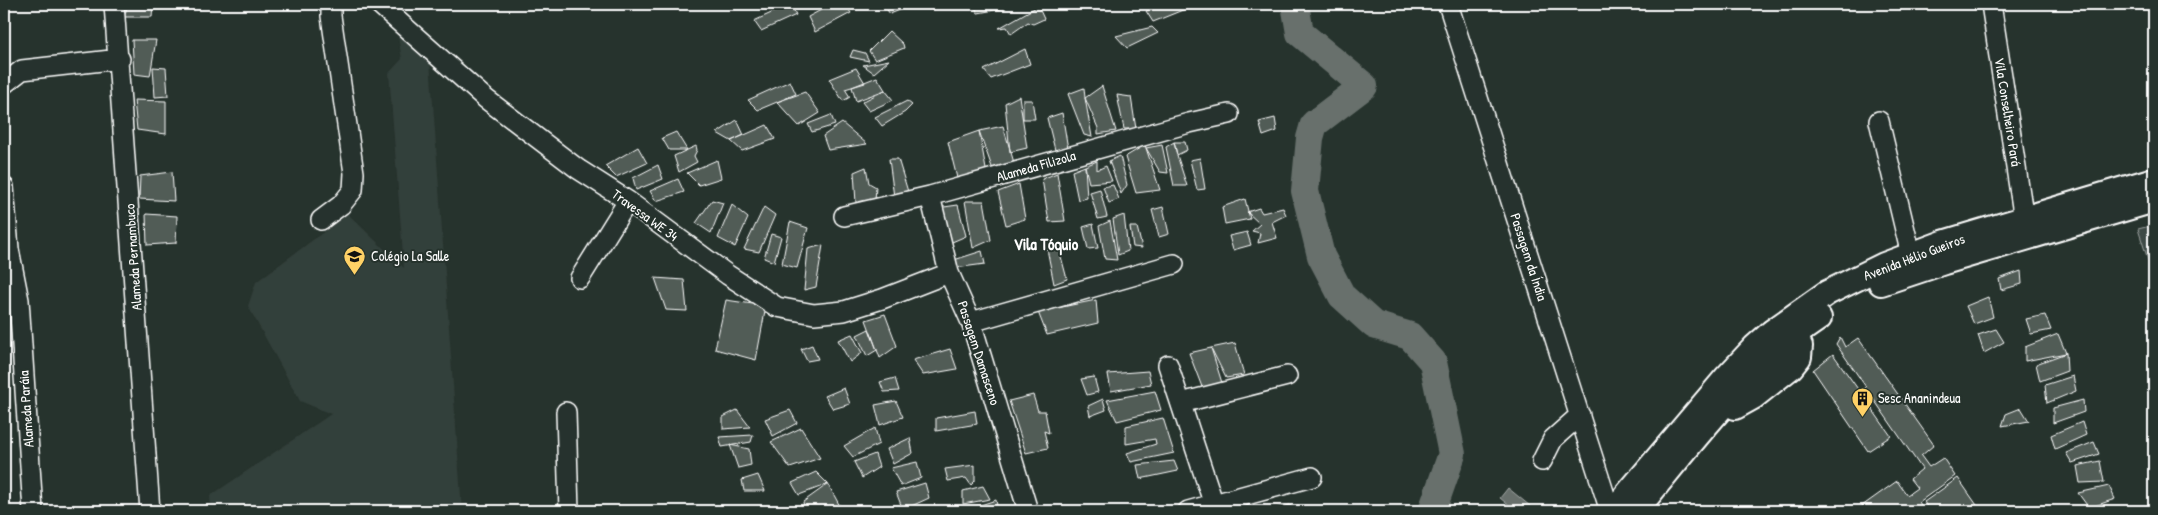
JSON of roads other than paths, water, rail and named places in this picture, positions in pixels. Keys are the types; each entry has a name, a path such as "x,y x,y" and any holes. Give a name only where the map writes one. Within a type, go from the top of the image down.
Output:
{"main road":[{"name":"Avenida Hélio Gueiros","path":"1789,330 1827,293 1884,265 2154,180"},
{"name":"Avenida Hélio Gueiros","path":"1611,511 1755,347 1871,287 1944,262 2154,200"},
{"path":"1635,511 1712,420 1753,397 1791,367 1799,357 1800,346 1789,330"}],"street":[{"name":"Alameda Pernambuco","path":"114,4 120,59 150,511"},
{"path":"321,220 341,205 353,190 354,173 330,16 332,4"},
{"name":"Travessa WE 34","path":"379,4 486,99 578,169 628,202 728,275 777,307 814,314 844,311 882,299 948,273"},
{"name":"Passagem da Índia","path":"1448,4 1611,511"},
{"name":"Vila Conselheiro Pará","path":"1991,4 2024,220"},
{"path":"4,84 22,70 120,59"},
{"name":"Alameda Filizola","path":"844,216 930,196 1189,123 1229,114"},
{"path":"1879,121 1911,255"},
{"path":"4,187 25,485 33,511"},
{"name":"Passagem Damasceno","path":"930,196 948,273 971,322 1028,511"},
{"path":"580,278 628,202"},
{"path":"971,322 1174,264"},
{"path":"1168,365 1215,508"},
{"path":"1181,404 1287,376"},
{"path":"566,412 569,511"},
{"path":"1542,461 1553,439 1580,415"},
{"path":"1188,511 1215,508 1312,477"},
{"path":"20,511 25,485"}],"waterway":[{"path":"1295,4 1300,33 1364,86 1314,124 1310,138 1305,191 1321,256 1342,296 1374,325 1410,336 1433,362 1452,454 1432,511"}],"place":[{"name":"Colégio La Salle","path":"355,275"},
{"name":"Sesc Ananindeua","path":"1862,417"}],"district":[{"name":"Vila Tóquio","path":"1046,244"}]}
